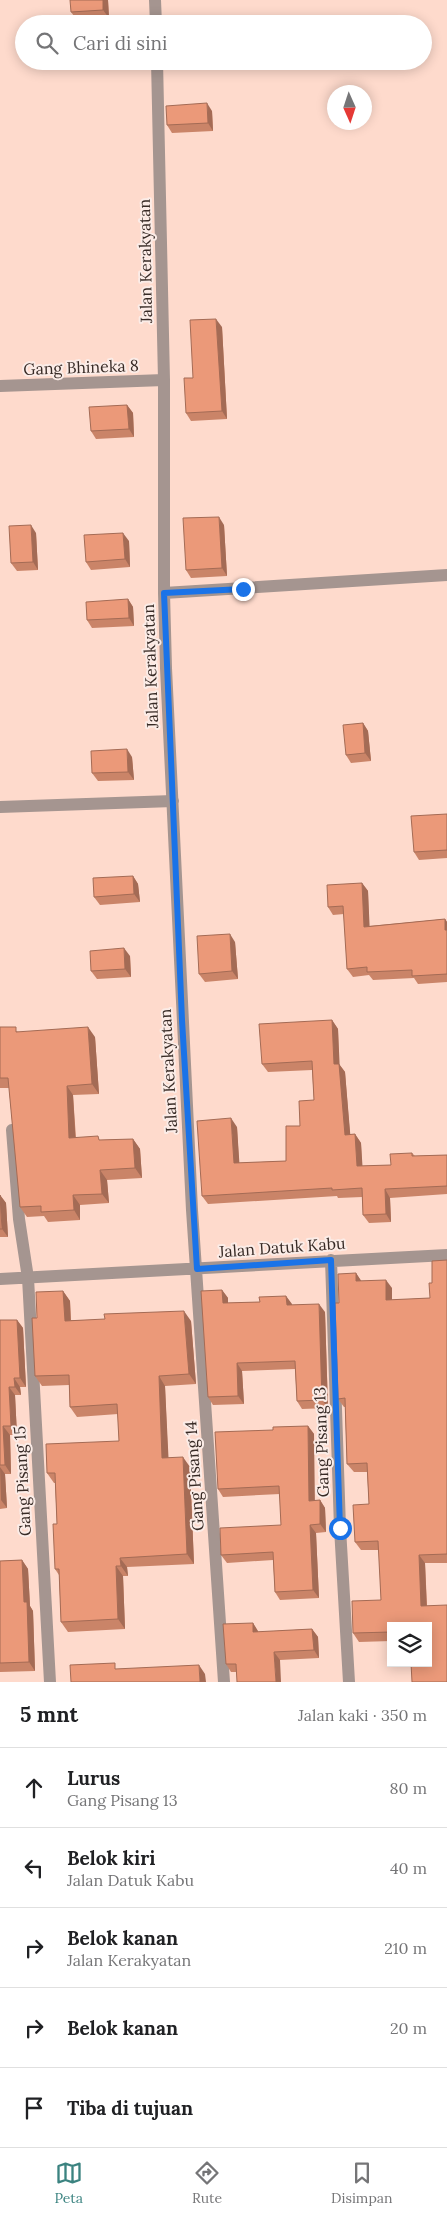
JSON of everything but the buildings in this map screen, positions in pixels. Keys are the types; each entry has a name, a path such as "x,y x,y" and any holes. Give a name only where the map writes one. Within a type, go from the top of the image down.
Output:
{"street":[{"path":"155,0 156,15"},
{"name":"Jalan Kerakyatan","path":"157,70 164,380 164,593 182,1030 197,1269"},
{"name":"Gang Bhineka 8","path":"0,386 164,380"},
{"path":"164,593 447,575"},
{"path":"0,807 172,801"},
{"name":"Gang Pisang 15","path":"12,1130 19,1219 28,1278 50,1682"},
{"name":"Jalan Datuk Kabu","path":"0,1279 447,1254"},
{"name":"Gang Pisang 13","path":"331,1260 340,1528 350,1682"},
{"name":"Gang Pisang 14","path":"197,1269 224,1682"}],"route":[{"path":"243,589 164,593 182,1020 197,1269 331,1260 340,1528"}]}
